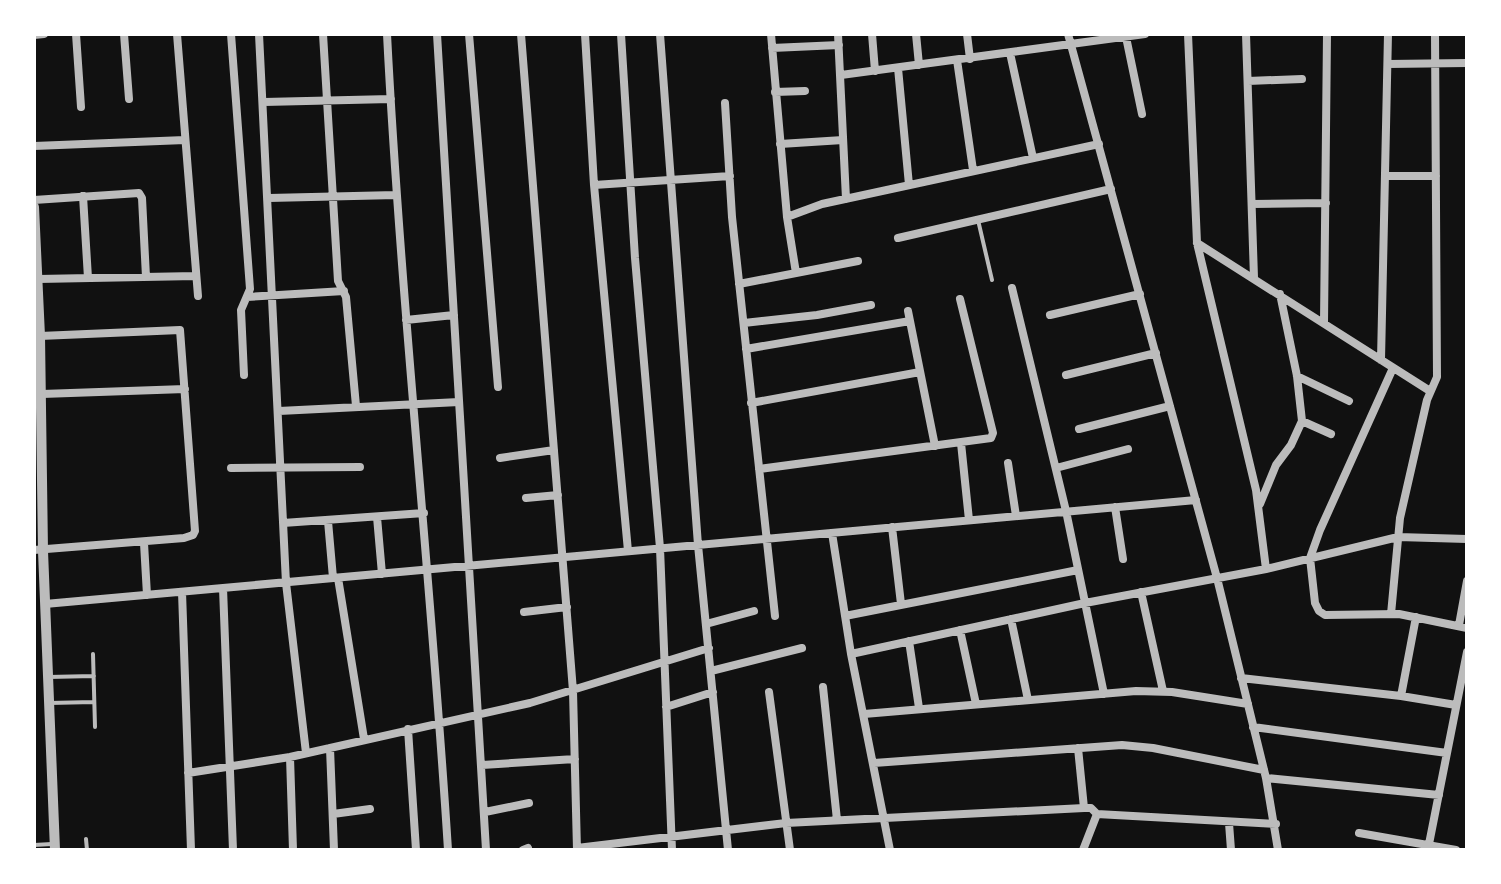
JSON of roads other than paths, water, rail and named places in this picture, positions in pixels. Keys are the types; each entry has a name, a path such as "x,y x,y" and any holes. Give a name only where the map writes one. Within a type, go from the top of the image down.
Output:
{"street":[{"path":"34,35 44,34"},
{"path":"76,34 81,107"},
{"path":"124,34 129,99"},
{"path":"177,34 198,296"},
{"path":"231,34 250,289 241,310 244,375"},
{"path":"259,34 286,583 306,753"},
{"path":"323,34 338,281 344,291 356,406"},
{"path":"387,34 396,195 424,513 448,850"},
{"path":"437,34 486,850"},
{"path":"469,34 498,387"},
{"path":"521,34 573,691 577,849 786,823 1084,808 1091,808 1097,814 1276,824"},
{"path":"585,34 594,185 628,551"},
{"path":"621,34 660,548 672,850"},
{"path":"660,34 698,545 728,850"},
{"path":"771,34 787,217 796,273"},
{"path":"838,34 846,199"},
{"path":"872,34 875,71"},
{"path":"916,34 919,65"},
{"path":"967,34 970,59"},
{"path":"1068,34 1217,578 1265,774 1276,824 1278,850"},
{"path":"841,75 1071,45 1110,36 1145,34"},
{"path":"1188,34 1197,243 1259,506 1266,569"},
{"path":"1246,34 1254,278"},
{"path":"1324,323 1327,34"},
{"path":"1381,360 1388,34"},
{"path":"1391,614 1400,518 1430,391 1437,377 1435,34"},
{"path":"1126,37 1142,114"},
{"path":"772,48 839,45"},
{"path":"1010,53 1033,158"},
{"path":"957,60 973,170"},
{"path":"1388,64 1467,63"},
{"path":"898,68 909,185"},
{"path":"1248,81 1302,79"},
{"path":"775,92 805,91"},
{"path":"264,102 391,99"},
{"path":"725,103 739,284 775,616"},
{"path":"34,146 185,140"},
{"path":"780,144 843,140"},
{"path":"787,217 846,199 1099,144"},
{"path":"594,185 730,176"},
{"path":"1385,176 1436,176"},
{"path":"898,238 1111,189"},
{"path":"34,200 136,192 141,195 146,277"},
{"path":"269,198 396,195"},
{"path":"83,196 88,278"},
{"path":"1252,204 1326,203"},
{"path":"34,207 42,394 38,551 47,634 55,847"},
{"path":"1197,243 1430,391"},
{"path":"739,284 858,261"},
{"path":"38,279 196,276"},
{"path":"1012,288 1066,511 1104,694"},
{"path":"247,297 344,291"},
{"path":"1259,506 1276,465 1291,445 1302,421 1297,376 1279,293"},
{"path":"1050,315 1140,294"},
{"path":"759,469 989,439 993,433 960,299"},
{"path":"744,323 871,305"},
{"path":"908,311 935,446"},
{"path":"406,320 454,315"},
{"path":"746,349 910,321"},
{"path":"38,551 184,538 195,531 180,330 40,336"},
{"path":"1066,375 1156,353"},
{"path":"1393,368 1310,558 1315,603 1319,611 1337,616 1391,614 1463,626 1467,581"},
{"path":"751,403 920,372"},
{"path":"1297,376 1349,401"},
{"path":"42,394 185,389"},
{"path":"279,411 459,402"},
{"path":"1079,429 1170,406"},
{"path":"1302,421 1331,434"},
{"path":"961,443 969,520"},
{"path":"1056,468 1128,449"},
{"path":"500,458 554,450"},
{"path":"1008,463 1016,516"},
{"path":"231,468 360,467"},
{"path":"526,498 558,495"},
{"path":"45,604 1196,500"},
{"path":"1115,507 1123,559"},
{"path":"283,523 424,513"},
{"path":"377,517 382,574"},
{"path":"328,521 364,739"},
{"path":"892,527 901,604"},
{"path":"832,533 851,654 890,850"},
{"path":"851,654 1085,603 1266,569 1398,537 1467,539"},
{"path":"144,543 147,595"},
{"path":"845,616 1078,570"},
{"path":"223,588 233,850"},
{"path":"182,592 191,850"},
{"path":"1141,592 1163,691"},
{"path":"524,612 567,607"},
{"path":"706,624 754,611"},
{"path":"1401,696 1416,617"},
{"path":"1011,619 1028,700"},
{"path":"960,630 976,704"},
{"path":"909,641 919,708"},
{"path":"188,773 290,757 480,715 573,691 709,648"},
{"path":"711,671 802,648"},
{"path":"1429,844 1467,652"},
{"path":"1241,678 1456,705"},
{"path":"823,687 837,820"},
{"path":"864,714 1163,691 1248,704"},
{"path":"666,707 713,692"},
{"path":"769,692 790,850"},
{"path":"1253,727 1447,753"},
{"path":"408,729 416,850"},
{"path":"874,763 1139,746 1265,774 1439,795"},
{"path":"330,748 334,850"},
{"path":"1078,748 1084,808"},
{"path":"290,757 293,850"},
{"path":"482,765 575,759"},
{"path":"485,812 529,803"},
{"path":"333,814 370,809"},
{"path":"1083,850 1097,814"},
{"path":"1229,823 1231,850"},
{"path":"1359,833 1456,850"}],"lane":[{"path":"978,220 992,280"},
{"path":"34,634 47,634"},
{"path":"93,654 95,727"},
{"path":"48,677 94,676"},
{"path":"49,703 94,702"},
{"path":"86,839 87,850"},
{"path":"34,845 55,847"}]}
